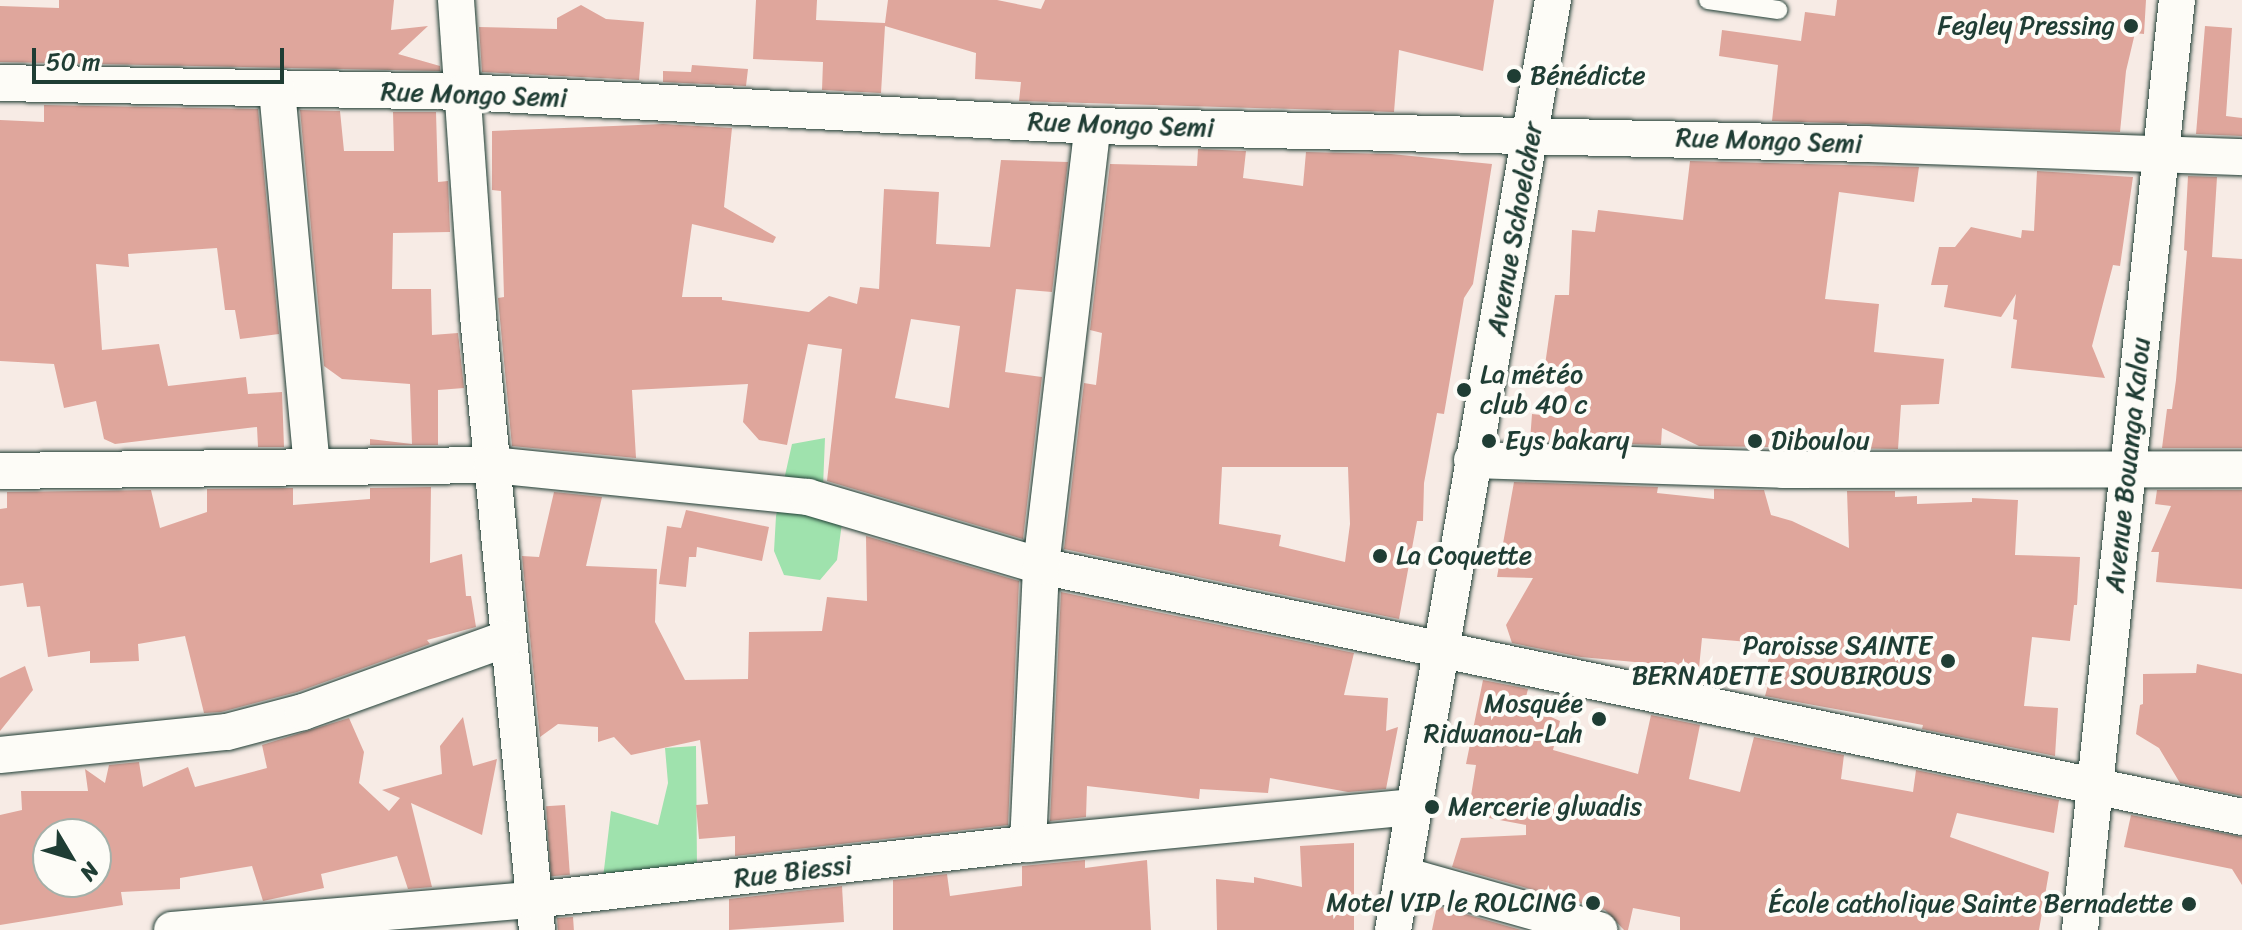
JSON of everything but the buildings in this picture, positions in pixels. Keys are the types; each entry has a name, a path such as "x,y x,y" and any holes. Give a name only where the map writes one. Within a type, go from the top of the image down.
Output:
{"street":[{"path":"456,0 478,316 506,639 535,915"},
{"name":"Avenue Schoelcher","path":"1393,930 1553,0"},
{"name":"Avenue Bouanga Kalou","path":"2080,930 2177,0"},
{"name":"Rue Mongo Semi","path":"0,83 464,92 1093,126 1532,135 2242,157"},
{"path":"277,90 312,466"},
{"path":"1028,844 1041,566 1093,126"},
{"path":"1472,460 1783,470 2242,469"},
{"path":"0,471 492,465 808,497 1041,566 1440,652 2242,817"},
{"path":"0,755 227,732 303,712 506,639"},
{"name":"Rue Biessi","path":"172,930 535,915 1028,844 1414,807"},
{"path":"1403,875 1599,930"}],"lane":[{"path":"1708,0 1778,10"}],"green space":[{"path":"825,438 823,487 842,523 837,560 820,580 784,575 774,551 776,516 792,444"},
{"path":"696,746 697,871 603,878 611,811 658,825 668,783 665,748"}],"place":[{"name":"Fegley Pressing","path":"2131,26"},
{"name":"Bénédicte","path":"1514,76"},
{"name":"La météo club 40 c","path":"1464,390"},
{"name":"Eys bakary","path":"1489,441"},
{"name":"Diboulou","path":"1755,441"},
{"name":"La Coquette","path":"1380,556"},
{"name":"Paroisse SAINTE BERNADETTE SOUBIROUS","path":"1948,661"},
{"name":"Mosquée Ridwanou-Lah","path":"1599,719"},
{"name":"Mercerie glwadis","path":"1432,807"},
{"name":"Motel VIP le ROLCING","path":"1593,903"},
{"name":"École catholique Sainte Bernadette","path":"2189,904"}]}
